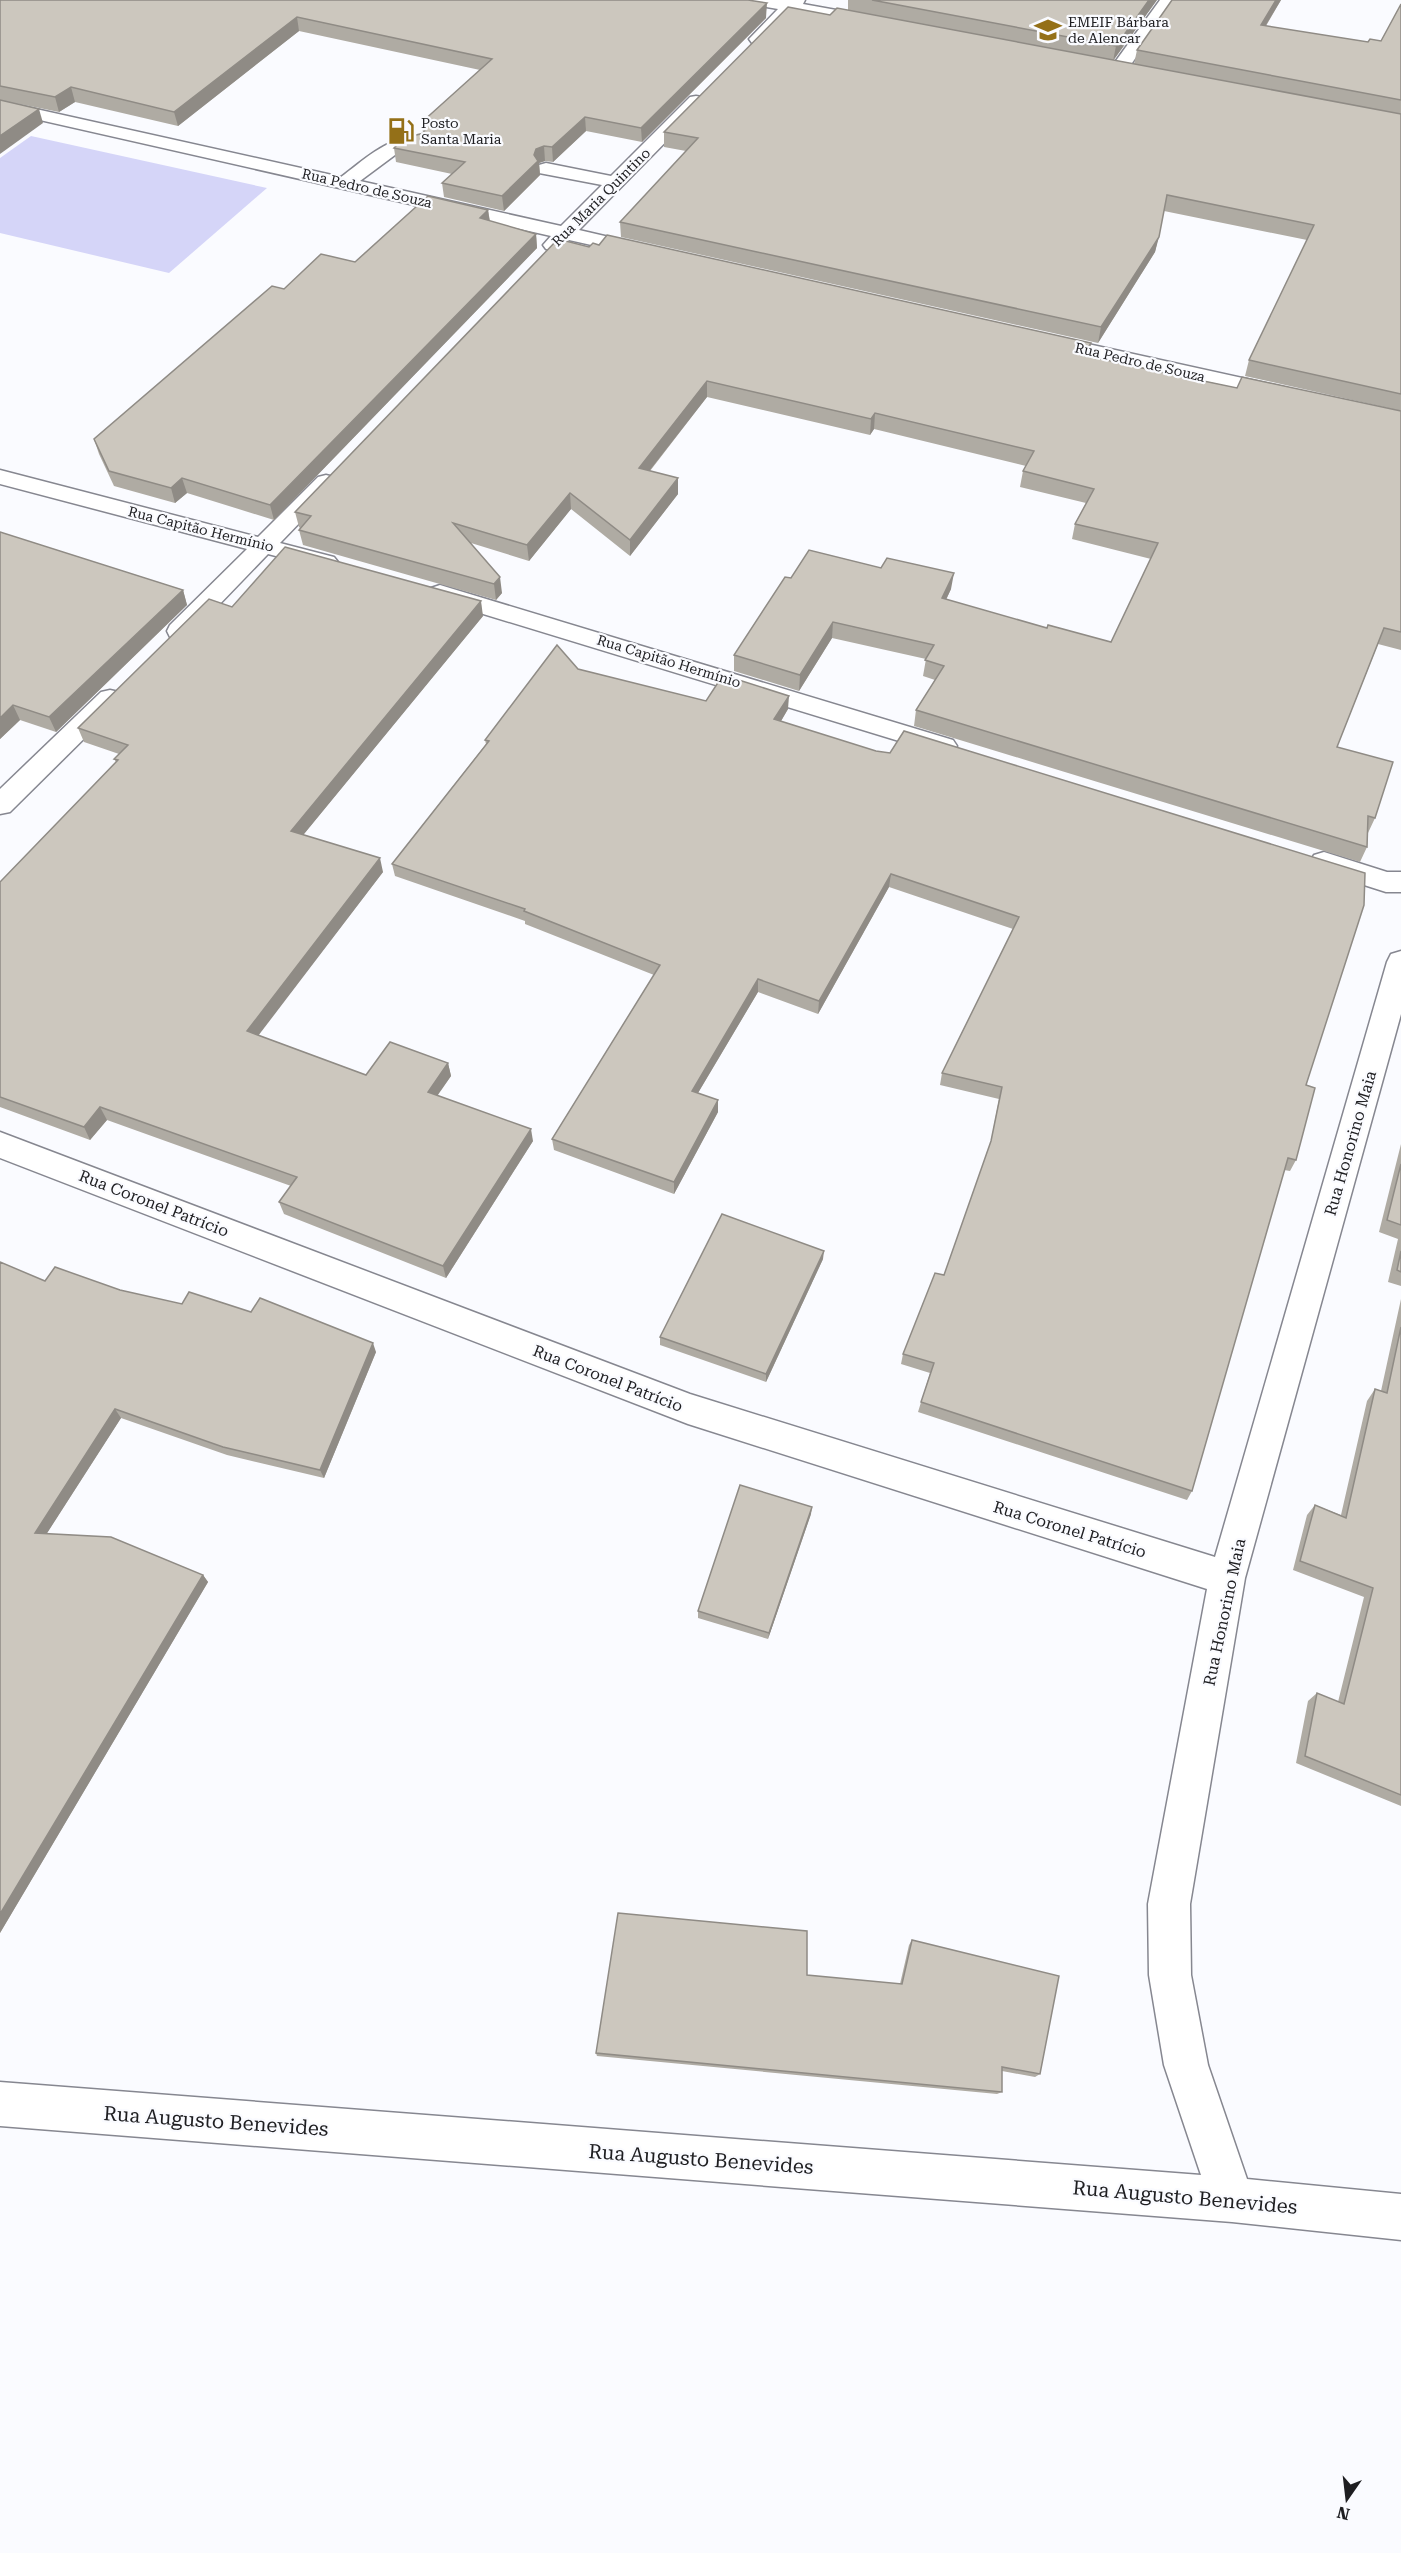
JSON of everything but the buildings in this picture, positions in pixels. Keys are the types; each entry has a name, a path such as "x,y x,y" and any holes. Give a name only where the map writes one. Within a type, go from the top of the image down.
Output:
{"street":[{"path":"756,0 794,3 892,26"},
{"path":"1119,69 1168,0"},
{"path":"741,57 794,3"},
{"path":"1097,65 1143,74"},
{"name":"Rua Maria Quintino","path":"541,258 707,90"},
{"name":"Rua Pedro de Souza","path":"0,106 669,256"},
{"path":"345,183 393,147 417,143"},
{"path":"546,169 615,183"},
{"name":"Rua Pedro de Souza","path":"1029,337 1296,397"},
{"path":"166,643 266,545 339,469"},
{"name":"Rua Capitão Hermínio","path":"0,477 353,569"},
{"name":"Rua Capitão Hermínio","path":"420,588 530,619 964,752"},
{"path":"0,805 125,684"},
{"path":"1306,857 1386,882 1401,882"},
{"name":"Rua Honorino Maia","path":"1232,2200 1186,2065 1170,1975 1169,1904 1227,1578 1401,962"},
{"name":"Rua Coronel Patrício","path":"0,1145 688,1409 1227,1578"},
{"name":"Rua Augusto Benevides","path":"0,2104 1232,2200 1401,2217"}],"shaded area":[{"path":"31,136 267,188 169,273 0,233 0,158"}],"place":[{"name":"EMEIF Bárbara de Alencar","path":"1048,30"},
{"name":"Posto Santa Maria","path":"401,131"}]}
